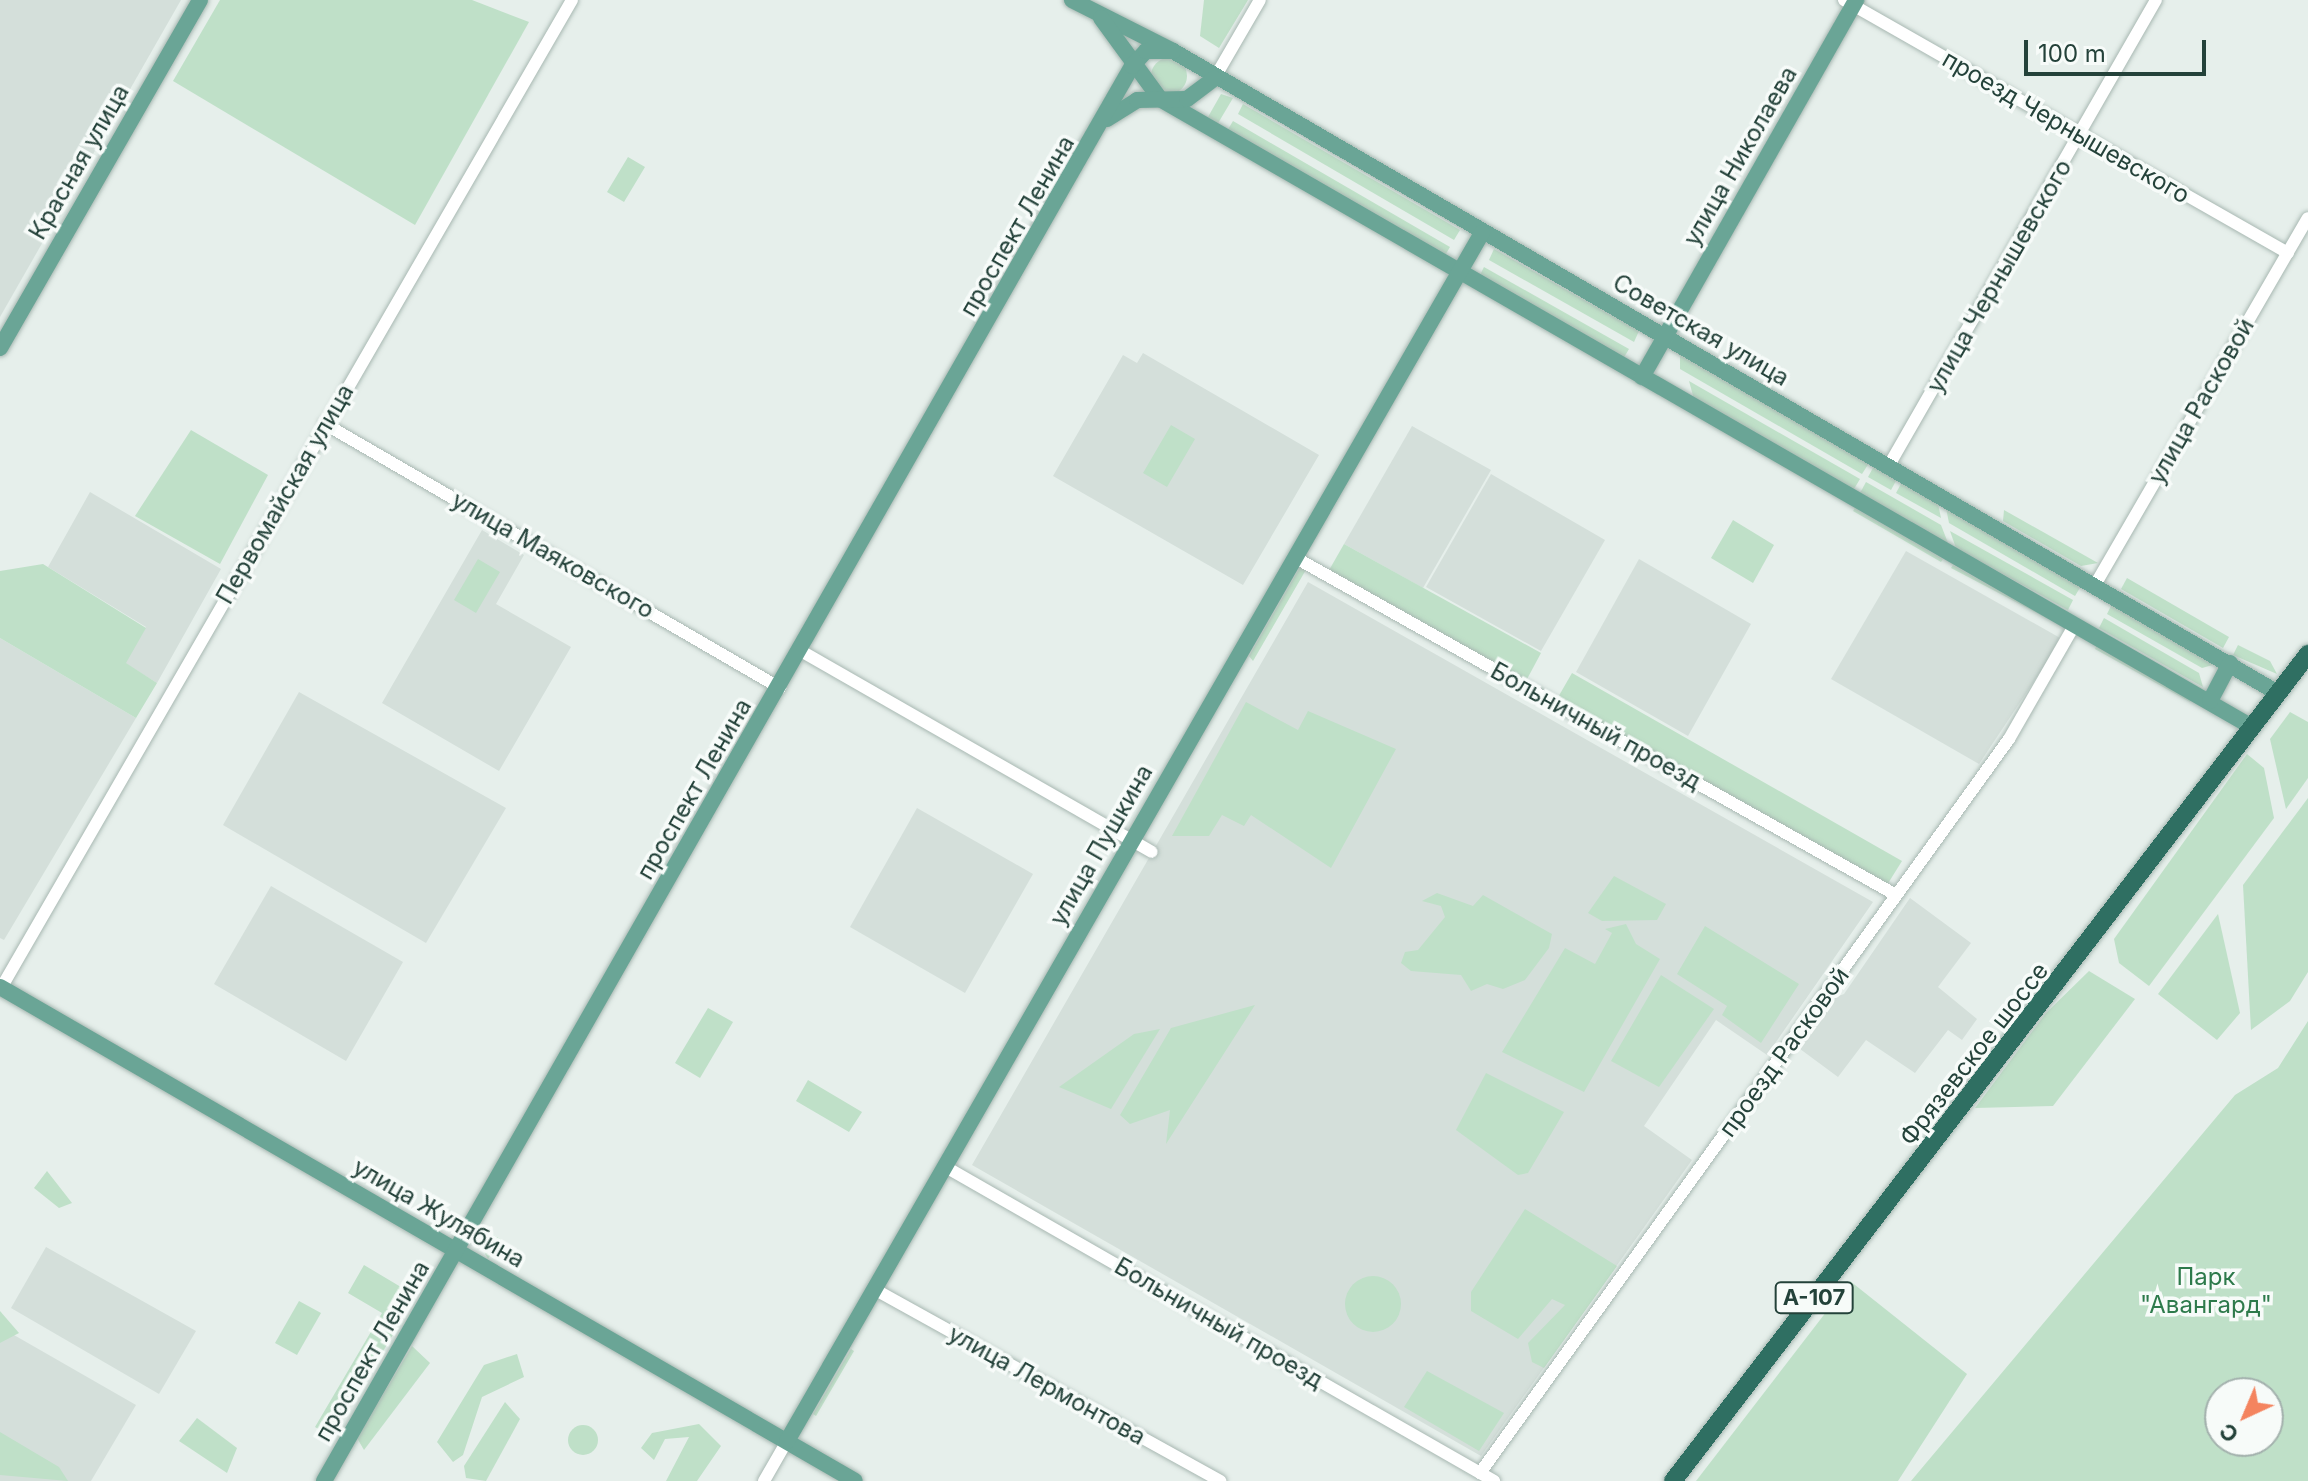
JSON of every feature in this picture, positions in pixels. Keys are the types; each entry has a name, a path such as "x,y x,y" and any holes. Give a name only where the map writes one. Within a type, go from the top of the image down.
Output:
{"highway":[{"name":"Фрязевское шоссе","path":"1673,1481 2308,654"}],"main road":[{"name":"Красная улица","path":"0,348 200,0"},
{"name":"улица Николаева","path":"1642,377 1852,2"},
{"name":"Советская улица","path":"1086,5 1173,51 1214,79 1665,336 2278,693"},
{"name":"Советская улица","path":"1086,5 1160,99"},
{"path":"1132,66 1146,51 1173,51"},
{"name":"проспект Ленина","path":"324,1481 1105,120 1132,66"},
{"path":"1187,99 1195,67"},
{"path":"1187,99 1214,79"},
{"path":"1160,99 2252,727"},
{"name":"проспект Ленина","path":"1105,120 1137,100 1187,99"},
{"name":"улица Пушкина","path":"787,1441 1482,233"},
{"path":"2210,701 2230,663"},
{"name":"улица Жулябина","path":"0,988 855,1481"}],"street":[{"name":"Первомайская улица","path":"0,988 572,0"},
{"path":"1214,79 1260,0"},
{"name":"улица Чернышевского","path":"1888,467 2156,0"},
{"name":"проезд Чернышевского","path":"1852,2 2288,253"},
{"name":"улица Расковой","path":"2095,585 2308,218"},
{"name":"улица Маяковского","path":"325,424 780,688"},
{"name":"Больничный проезд","path":"1296,558 1896,895"},
{"name":"проезд Расковой","path":"1480,1473 2032,706 2075,624"},
{"path":"801,651 1152,852"},
{"name":"Больничный проезд","path":"944,1166 1494,1481"},
{"name":"улица Лермонтова","path":"874,1289 1220,1481"},
{"name":"улица Пушкина","path":"764,1481 787,1441"}],"shaded area":[{"path":"0,0 181,0 0,317"},
{"path":"1143,353 1319,455 1243,585 1053,476 1123,355 1137,363"},
{"path":"1412,426 1491,470 1423,588 1344,544"},
{"path":"1491,474 1605,540 1541,651 1426,587"},
{"path":"90,492 221,569 157,683 125,663 146,627 48,567"},
{"path":"482,530 524,555 496,604 571,647 499,771 382,703"},
{"path":"1906,551 2062,639 1979,764 1831,679"},
{"path":"1639,559 1751,624 1688,736 1576,672"},
{"path":"1308,582 1873,902 1767,1055 1716,1020 1644,1126 1692,1160 1481,1456 972,1165"},
{"path":"0,638 136,718 4,940 0,938"},
{"path":"299,692 506,808 426,943 223,825"},
{"path":"917,808 1033,874 965,993 850,927"},
{"path":"271,886 403,962 346,1061 214,984"},
{"path":"1910,898 1971,943 1938,987 1977,1019 1962,1040 1948,1030 1915,1073 1866,1040 1838,1077 1796,1046 1828,1000 1844,994"},
{"path":"46,1247 196,1331 159,1394 11,1308"},
{"path":"0,1327 136,1405 91,1481 0,1481"}],"green space":[{"path":"220,0 472,0 529,22 415,225 173,81"},
{"path":"1204,0 1248,0 1219,48 1200,36"},
{"path":"1169,58 1181,64 1187,76 1181,88 1169,94 1157,88 1151,76 1157,64"},
{"path":"1221,94 1233,98 1217,125 1208,117"},
{"path":"1243,104 1460,230 1454,240 1238,114"},
{"path":"1233,121 1450,247 1444,257 1227,131"},
{"path":"628,157 645,167 624,202 607,192"},
{"path":"1494,249 1639,331 1634,342 1489,260"},
{"path":"1484,267 1629,349 1623,359 1479,277"},
{"path":"1680,355 1869,463 1862,474 1680,369"},
{"path":"1689,381 1860,479 1854,489 1694,399"},
{"path":"1171,425 1195,439 1167,487 1143,473"},
{"path":"191,430 268,475 220,564 135,516"},
{"path":"1874,466 1897,479 1891,490 1868,477"},
{"path":"1866,482 1941,525 1948,543 1860,493"},
{"path":"1902,482 1938,504 1941,518 1896,493"},
{"path":"1855,508 1943,559 1941,562 1853,511"},
{"path":"1946,508 2081,586 2075,596 1949,523"},
{"path":"2004,510 2098,563 2081,566 2003,521"},
{"path":"1733,520 1774,545 1753,583 1711,558"},
{"path":"1950,531 2073,600 2068,610 1956,548"},
{"path":"1344,544 1541,653 1526,681 1328,572"},
{"path":"478,559 500,572 476,613 454,600"},
{"path":"43,564 146,628 126,663 157,683 136,718 0,638 0,571"},
{"path":"1953,565 2056,623 1951,568"},
{"path":"1300,567 1307,568 1253,661 1249,656"},
{"path":"2127,578 2229,637 2223,648 2121,589"},
{"path":"2112,604 2216,664 2202,668 2107,614"},
{"path":"2104,618 2199,673 2203,687 2099,628"},
{"path":"2097,645 2192,698 2190,702 2095,649"},
{"path":"2238,645 2270,661 2277,674 2233,655"},
{"path":"1572,673 1902,861 1887,885 1557,699"},
{"path":"1246,702 1298,730 1308,711 1396,749 1331,868 1251,815 1244,826 1222,815 1209,836 1172,836"},
{"path":"2290,712 2308,722 2308,778 2286,809 2270,739"},
{"path":"2247,754 2264,768 2274,818 2149,986 2119,963 2114,939"},
{"path":"2308,798 2308,972 2290,1001 2251,1030 2243,885"},
{"path":"1614,876 1666,904 1657,920 1602,921 1588,913"},
{"path":"1437,893 1473,906 1483,895 1552,934 1549,948 1525,980 1503,989 1487,984 1471,991 1461,975 1411,971 1401,963 1405,952 1418,950 1445,917 1441,906 1422,901"},
{"path":"2218,914 2240,1013 2217,1040 2158,994"},
{"path":"1626,924 1636,944 1660,959 1584,1092 1502,1052 1565,948 1595,964 1612,933 1605,929"},
{"path":"1705,926 1799,984 1761,1043 1722,1015 1727,1006 1677,974"},
{"path":"2089,971 2135,999 2053,1106 1975,1108 2046,1013"},
{"path":"1661,975 1714,1009 1659,1087 1611,1061"},
{"path":"1255,1005 1166,1144 1170,1110 1130,1124 1120,1115 1171,1028"},
{"path":"708,1008 733,1022 700,1078 675,1063"},
{"name":"Парк \"Авангард\"","path":"2308,1021 2308,1481 1911,1481 2235,1095 2278,1068"},
{"path":"1160,1029 1111,1109 1059,1087 1134,1034"},
{"path":"1486,1073 1564,1112 1528,1173 1518,1175 1456,1130"},
{"path":"808,1080 862,1112 849,1132 796,1101"},
{"path":"47,1171 72,1203 59,1208 34,1188"},
{"path":"1525,1209 1617,1266 1544,1368 1532,1362 1528,1343 1565,1305 1552,1299 1518,1339 1471,1311 1471,1292"},
{"path":"483,1229 501,1239 488,1259 482,1248"},
{"path":"364,1265 416,1296 332,1437 315,1427 382,1313 348,1293"},
{"path":"1373,1276 1393,1284 1401,1304 1393,1324 1373,1332 1353,1324 1345,1304 1353,1284"},
{"path":"1850,1281 1967,1374 1898,1481 1696,1481"},
{"path":"299,1301 321,1313 297,1355 275,1343"},
{"path":"0,1311 19,1333 0,1343"},
{"path":"412,1346 430,1363 364,1450 357,1438"},
{"path":"851,1349 854,1351 816,1416 813,1414"},
{"path":"517,1354 524,1377 482,1397 463,1455 453,1462 437,1442 484,1365"},
{"path":"1427,1371 1504,1413 1479,1451 1404,1407"},
{"path":"505,1402 520,1419 486,1481 466,1478 464,1466"},
{"path":"197,1418 237,1448 227,1473 179,1441"},
{"path":"699,1424 721,1446 697,1481 666,1481 689,1437 665,1439 654,1460 641,1448 652,1433"},
{"path":"583,1425 594,1429 598,1440 594,1451 583,1455 572,1451 568,1440 572,1429"},
{"path":"0,1432 59,1467 68,1481 0,1475"}]}
